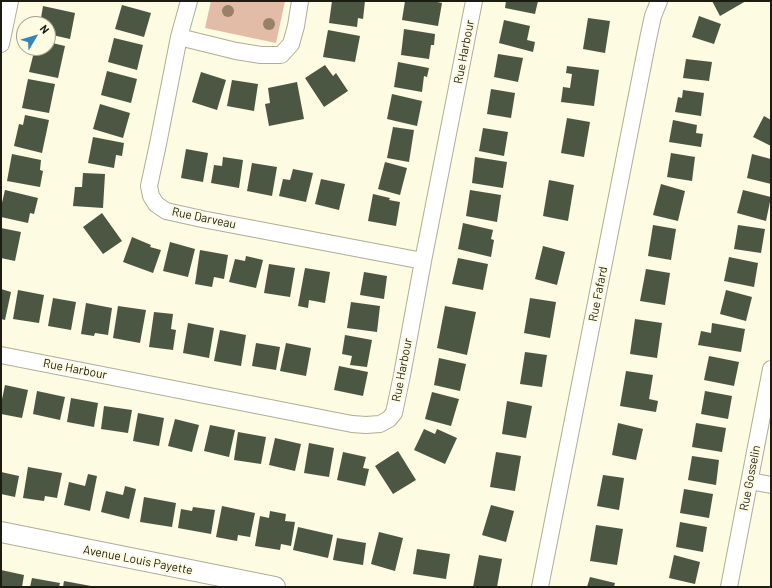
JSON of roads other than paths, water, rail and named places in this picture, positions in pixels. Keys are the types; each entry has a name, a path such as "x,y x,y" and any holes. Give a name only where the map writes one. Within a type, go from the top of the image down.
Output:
{"street":[{"path":"1,44 10,1"},
{"name":"Rue Darveau","path":"189,1 179,37 149,186 151,196 156,204 166,211 202,219 423,261"},
{"path":"179,37 236,51 261,55 281,55 290,44 296,26 300,1"},
{"name":"Rue Harbour","path":"1,355 338,421 366,425 380,424 389,419 394,413 474,1"},
{"name":"Rue Fafard","path":"540,587 648,39 653,16 659,1"},
{"name":"Rue Gosselin","path":"729,587 771,369"},
{"path":"750,481 771,485"},
{"name":"Avenue Louis Payette","path":"1,532 275,587"}]}
